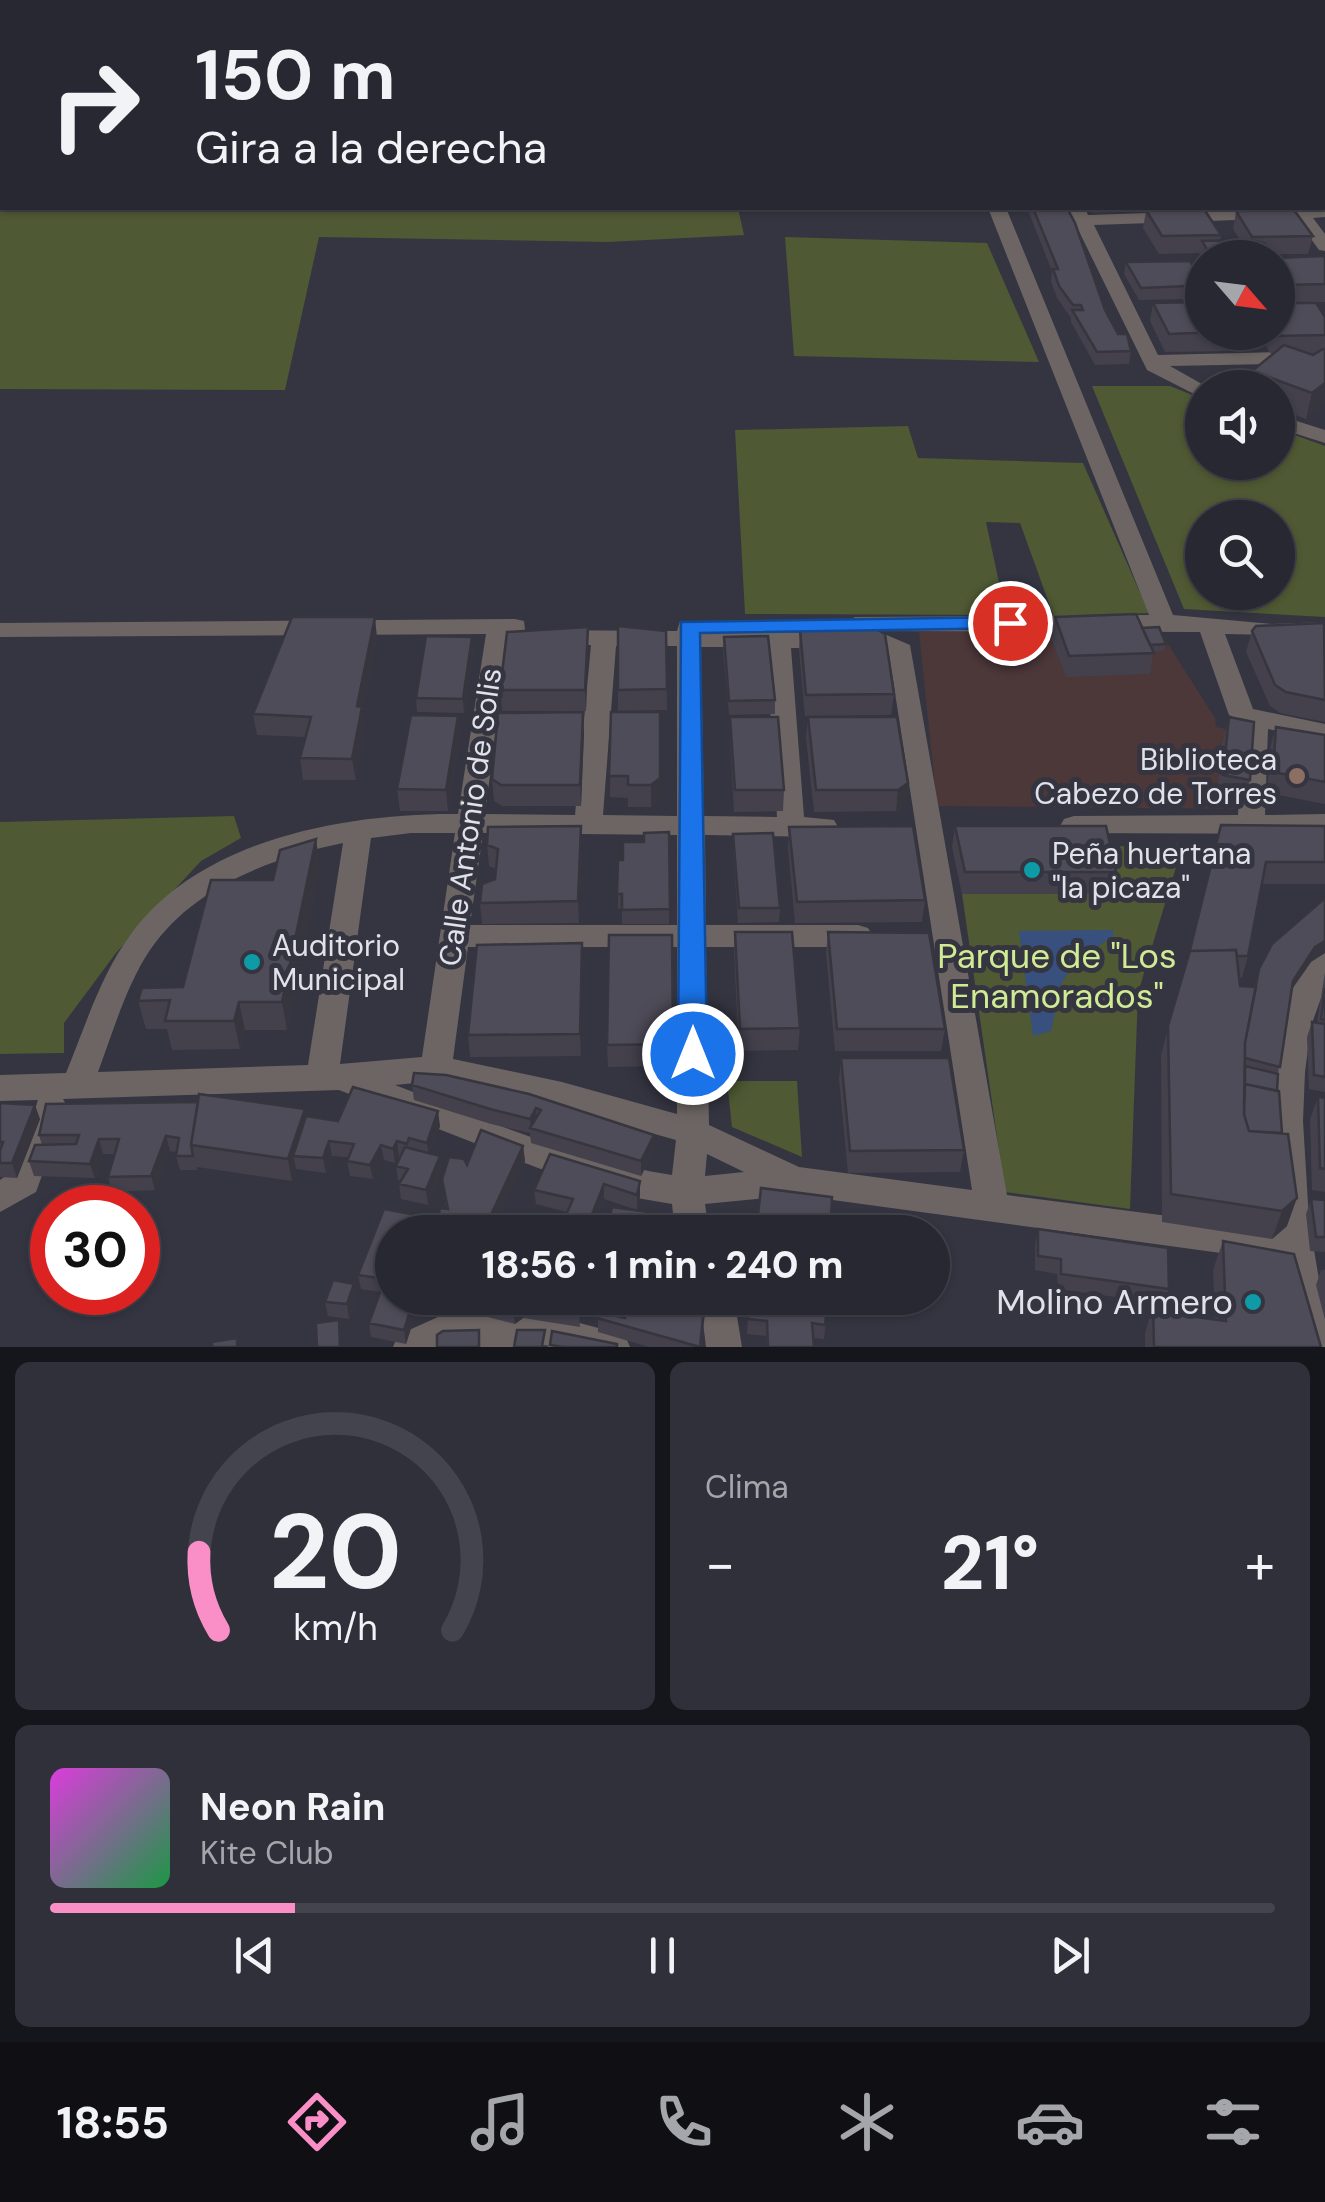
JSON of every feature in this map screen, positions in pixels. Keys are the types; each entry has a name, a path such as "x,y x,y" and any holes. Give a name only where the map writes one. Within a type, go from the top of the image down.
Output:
{"street":[{"path":"998,210 1164,622"},
{"path":"1012,210 1074,360"},
{"path":"1299,210 1325,246"},
{"path":"1185,381 1151,360 1079,214 1325,212"},
{"path":"1151,360 1325,358"},
{"path":"1295,426 1325,437"},
{"path":"0,630 689,632 1164,622 1272,631 1325,629"},
{"path":"1210,626 1242,715 1325,732"},
{"path":"689,632 778,640 882,640 901,650 917,828 945,937 992,1208"},
{"path":"689,632 694,1132 687,1192 690,1215"},
{"name":"Calle Antonio de Solis","path":"436,1068 496,637 689,632"},
{"path":"588,826 604,637"},
{"path":"778,640 790,827"},
{"path":"1251,825 1256,718"},
{"path":"0,1198 24,1182 140,941 195,887 285,845 360,828 468,824 849,827"},
{"path":"1046,826 1325,824"},
{"path":"332,1077 360,828"},
{"path":"917,828 966,828"},
{"path":"453,936 945,937"},
{"path":"1320,1347 1302,1300 1288,1155 1292,1025 1313,974 1325,963"},
{"path":"0,1088 332,1077 436,1068 562,1095 694,1132 796,1181"},
{"path":"332,1077 538,1154 631,1184 687,1192 796,1181 1297,1248"},
{"path":"719,1315 724,1347"},
{"path":"411,1347 449,1328 553,1332 612,1347"}],"shaded area":[{"path":"1158,628 1215,718 1216,727 1250,734 1239,809 937,806 919,632"}],"green space":[{"path":"0,210 738,210 744,235 607,242 319,237 285,390 0,389"},
{"path":"785,237 987,243 1039,362 794,356"},
{"path":"1092,386 1170,386 1185,392 1185,480 1295,480 1295,435 1325,446 1325,617 1202,610 1295,610 1295,500 1185,500 1185,609"},
{"path":"908,426 918,458 1083,463 1149,613 1054,617 1020,523 986,522 1006,615 745,614 735,430"},
{"path":"234,816 241,838 201,861 116,953 64,1023 64,1053 0,1054 0,822"},
{"name":"Parque de \"Los Enamorados\"","path":"1183,844 1138,993 1130,1209 1005,1192 962,894 1111,893 1101,847"},
{"path":"727,1081 797,1081 802,1157 732,1127"}],"water":[{"path":"1113,930 1113,936 1076,961 1061,984 1051,1031 1033,1036 1019,931"}],"building":[{"path":"1034,210 1068,210 1105,310 1118,334 1127,334 1131,351 1097,352 1072,310 1083,310 1081,305 1073,305 1059,286 1053,269 1058,269"},
{"path":"1146,210 1205,210 1221,235 1162,236"},
{"path":"1294,210 1313,236 1252,237 1236,211"},
{"path":"1325,256 1325,284 1295,285 1295,257"},
{"path":"1185,261 1185,286 1141,288 1126,262"},
{"path":"1185,302 1185,333 1169,334 1153,303"},
{"path":"1295,303 1316,303 1325,317 1325,335 1295,336"},
{"path":"1295,349 1313,355 1325,350 1325,383 1312,393 1295,387 1295,370 1253,370 1278,350"},
{"path":"1136,614 1154,653 1069,656 1055,617"},
{"path":"292,617 375,617 357,706 362,707 352,759 300,758 311,717 253,714"},
{"path":"1324,623 1325,700 1286,692 1275,685 1252,631 1256,626"},
{"path":"618,626 666,631 667,689 618,690"},
{"path":"588,627 585,690 500,690 507,632"},
{"path":"1159,627 1166,644 1150,645 1142,628"},
{"path":"876,629 885,634 894,694 806,695 800,630"},
{"path":"426,636 472,637 463,699 416,698"},
{"path":"768,636 775,700 729,701 724,637"},
{"path":"583,712 580,785 501,785 492,779 498,713"},
{"path":"611,712 660,712 660,778 651,785 628,785 628,776 609,776"},
{"path":"411,715 458,716 446,790 397,789"},
{"path":"730,717 778,717 784,790 735,790"},
{"path":"808,717 897,717 908,783 898,790 816,790"},
{"path":"1229,717 1254,722 1250,780 1223,775"},
{"path":"1276,727 1325,735 1325,782 1273,772"},
{"path":"1221,825 1325,826 1325,862 1266,862 1248,956 1237,956 1236,950 1189,954"},
{"path":"581,826 578,901 480,903 482,884 495,879 498,849 487,845 488,827"},
{"path":"913,826 925,900 797,902 789,827"},
{"path":"955,826 1106,826 1116,872 965,872"},
{"path":"669,832 670,909 622,910 622,894 617,894 623,842 644,842 644,833"},
{"path":"773,833 780,908 739,908 733,834"},
{"name":"Auditorio Municipal","path":"316,839 282,1002 239,1002 234,1021 165,1021 170,1000 138,1001 142,988 183,987 211,880 273,880 280,850"},
{"path":"1325,898 1325,941 1315,947 1293,981 1280,1067 1245,1058 1259,969 1272,944"},
{"path":"735,932 792,932 800,1028 740,1029"},
{"path":"828,932 929,933 945,1029 837,1029"},
{"path":"609,935 672,935 673,1044 607,1045"},
{"path":"582,943 580,1034 468,1035 477,945"},
{"path":"1236,950 1240,986 1256,987 1245,1043 1244,1114 1249,1131 1288,1134 1297,1198 1282,1211 1171,1194 1168,1026 1190,951"},
{"path":"1325,988 1325,1020 1321,1019"},
{"path":"1312,1022 1325,1024 1325,1077 1314,1075"},
{"path":"841,1058 949,1058 964,1150 850,1151"},
{"path":"1245,1066 1278,1074 1277,1091 1245,1084"},
{"path":"414,1073 446,1075 529,1094 654,1135 641,1161 530,1128 541,1110 536,1108 530,1119 412,1085"},
{"path":"1245,1084 1279,1091 1282,1133 1249,1131 1244,1114"},
{"path":"353,1087 438,1111 427,1143 409,1138 407,1144 397,1141 393,1149 381,1145 370,1165 347,1161 354,1144 329,1141 323,1158 293,1156 306,1116 338,1121"},
{"path":"199,1094 305,1109 288,1159 191,1145"},
{"path":"1318,1097 1325,1098 1325,1169 1320,1168"},
{"path":"198,1102 191,1145 193,1156 176,1156 179,1138 166,1136 151,1176 108,1177 119,1139 99,1139 90,1164 29,1161 35,1145 76,1144 79,1135 39,1135 46,1104"},
{"path":"0,1103 35,1105 12,1163 0,1163"},
{"path":"481,1130 523,1146 491,1215 439,1215 440,1208 448,1209 442,1179 449,1157 464,1159 467,1165"},
{"path":"405,1147 440,1156 426,1190 399,1184 408,1169 396,1166"},
{"path":"550,1154 640,1181 637,1195 604,1184 592,1215 566,1215 573,1199 534,1190"},
{"path":"761,1188 832,1197 831,1215 758,1215"},
{"path":"1311,1199 1325,1200 1325,1237 1316,1237"},
{"path":"612,1207 671,1215 610,1215"},
{"path":"384,1209 416,1215 382,1215"},
{"path":"1038,1229 1168,1248 1169,1289 1061,1274 1061,1259 1038,1256"},
{"path":"375,1232 375,1278 358,1275"},
{"path":"1223,1241 1294,1254 1321,1347 1154,1347 1153,1305 1180,1309 1180,1315 1226,1321"},
{"path":"333,1280 354,1284 347,1304 325,1302"},
{"path":"375,1306 375,1315 409,1315 404,1330 369,1323"},
{"path":"703,1315 700,1347 597,1318"},
{"path":"748,1315 826,1315 825,1325 812,1323 814,1347 768,1347 767,1321 748,1319"},
{"path":"339,1320 340,1347 317,1347 316,1323"},
{"path":"479,1330 479,1347 437,1347 437,1335 443,1331"},
{"path":"517,1330 545,1330 542,1346 548,1347 514,1347"},
{"path":"552,1331 617,1344 617,1347 550,1345"},
{"path":"237,1338 237,1347 212,1347 212,1342"}],"place":[{"name":"Biblioteca Cabezo de Torres","path":"1297,776"},
{"name":"Peña huertana \"la picaza\"","path":"1032,870"},
{"name":"Auditorio Municipal","path":"252,962"},
{"name":"Molino Armero","path":"1253,1302"}],"route":[{"path":"693,1054 689,626 1010,623"}]}
